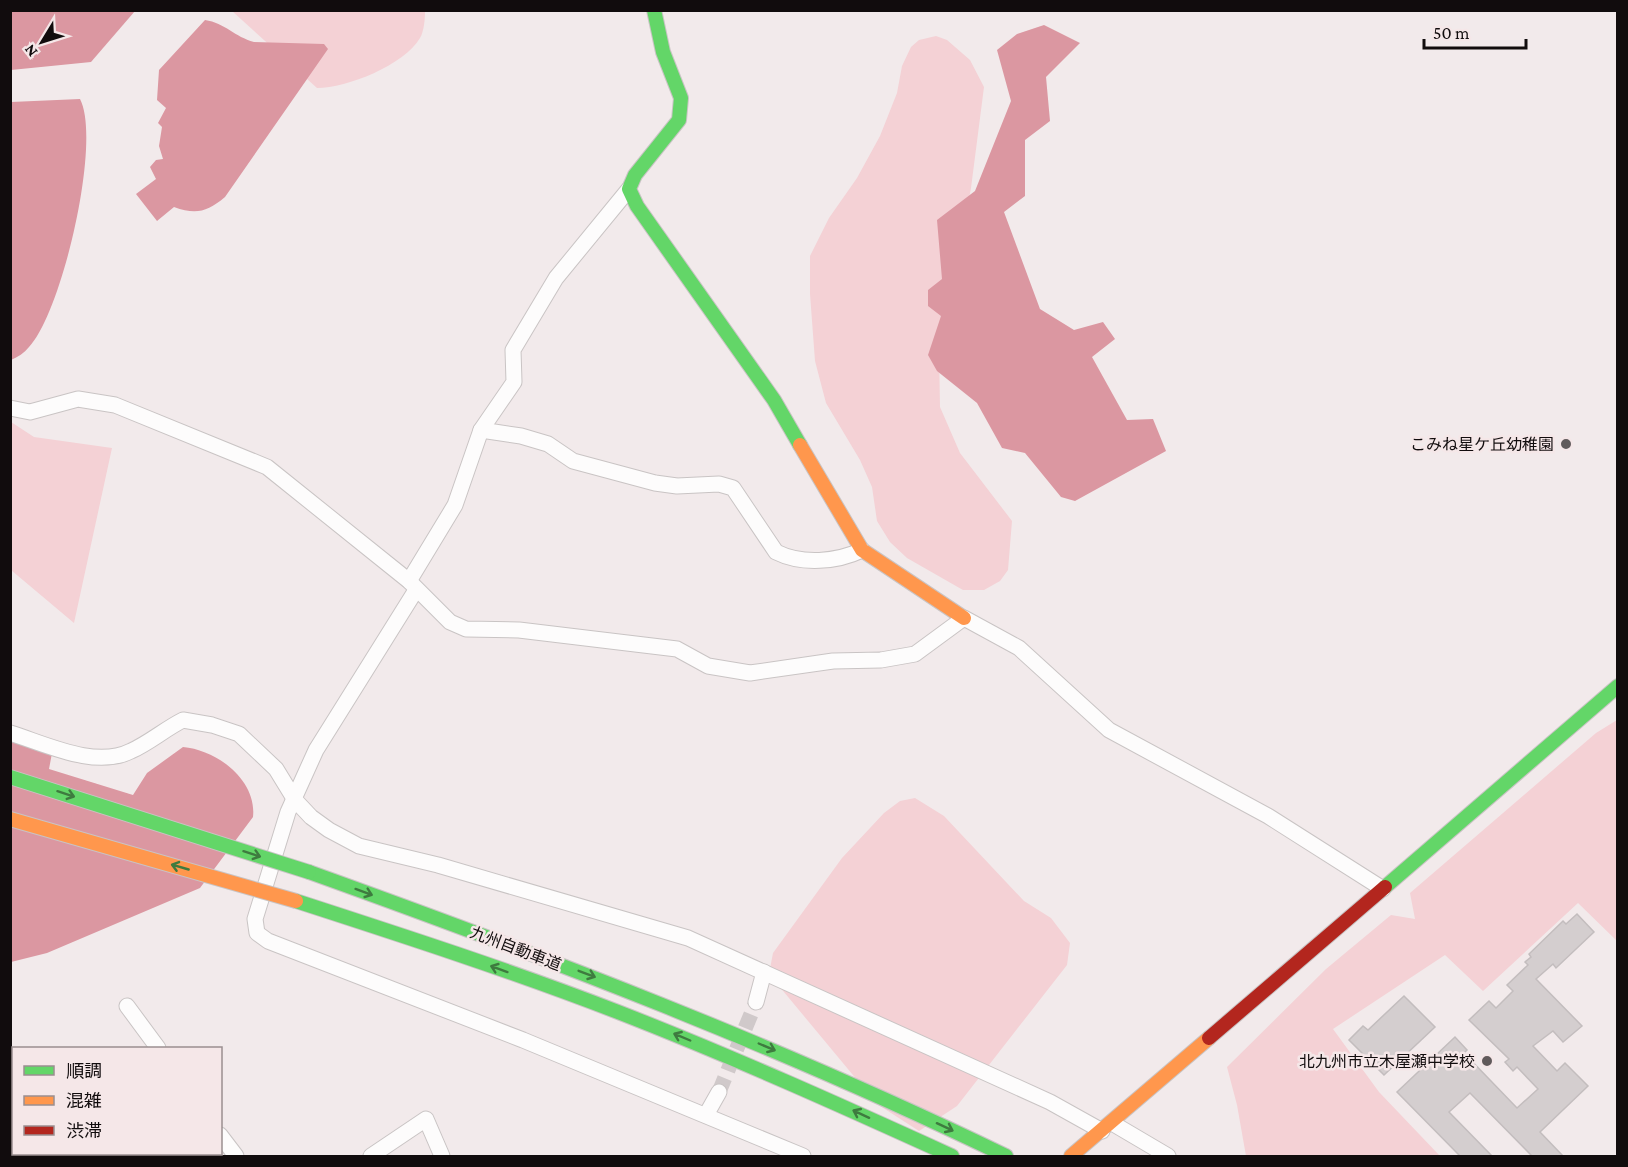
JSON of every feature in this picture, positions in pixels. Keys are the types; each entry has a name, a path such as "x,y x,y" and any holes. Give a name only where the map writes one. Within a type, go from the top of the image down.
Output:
{"main road":[{"path":"654,10 663,52 681,98 678,120 635,176 629,189 646,219 774,400 862,550 964,618"},
{"path":"1071,1156 1617,686"},
{"name":"九州自動車道","path":"10,777 309,872 670,1006 841,1078 1006,1156"},
{"name":"九州自動車道","path":"10,819 296,901 468,957 661,1029 830,1100 952,1156"}],"street":[{"path":"629,189 551,287 513,350 514,382 481,430 455,506 413,586 316,750 288,812 255,919 257,933 268,941 347,970 803,1156"},
{"path":"10,408 30,412 78,399 94,400 115,405 188,432 267,467 413,586 450,622 466,629 519,630 677,649 708,666 750,673 833,661 880,660 915,654 964,618 1018,648 1109,730 1268,816 1383,888"},
{"path":"481,430 521,436 548,444 573,461 656,483 677,486 719,484 733,488 776,552 787,558 806,560 844,558 862,550"},
{"path":"10,733 79,754 107,757 130,752 183,720 196,721 239,734 276,769 295,800 311,817 328,830 359,846 438,865 688,938 1168,1156"},
{"path":"756,1002 764,972"},
{"path":"127,1006 157,1047"},
{"path":"706,1115 718,1092"},
{"path":"371,1156 426,1119 442,1156"},
{"path":"222,1138 236,1156"}],"shaded area":[{"path":"11,10 135,11 91,62 11,70"},
{"path":"232,11 425,11 420,38 401,57 388,66 359,79 317,88"},
{"path":"205,20 254,42 324,44 328,49 225,197 201,211 174,207 157,221 136,194 156,179 150,167 156,160 163,159 159,146 162,127 158,123 166,108 157,100 159,70"},
{"path":"1044,25 1080,43 1046,77 1050,121 1025,140 1025,196 1004,212 1040,309 1074,330 1103,322 1115,339 1092,357 1127,420 1153,419 1166,451 1075,501 1061,497 1025,453 1002,448 977,403 937,371 928,355 941,316 928,306 928,290 942,279 937,220 975,191 1011,101 997,50 1017,34"},
{"path":"936,36 947,40 970,60 984,87 971,188 939,351 940,407 960,453 1012,521 1008,570 1000,581 984,590 963,590 907,558 890,542 877,521 872,487 860,460 826,403 815,361 810,294 810,256 829,218 857,178 880,136 897,93 902,66 911,47 919,40"},
{"path":"80,99 85,120 86,151 75,226 65,264 42,328 27,349 11,360 11,102"},
{"path":"11,422 34,437 112,448 74,623 11,570"},
{"path":"1617,720 1617,941 1578,903 1483,991 1445,955 1333,1029 1379,1092 1440,1156 1246,1156 1237,1105 1227,1067 1326,969 1391,915 1415,919 1410,893 1596,733"},
{"path":"10,741 52,753 49,769 133,795 147,773 183,747 196,749 221,761 242,779 253,803 253,817 200,888 47,953 11,962"},
{"path":"915,798 944,816 1024,901 1051,918 1070,943 1067,965 957,1106 919,1131 877,1104 769,974 773,953 842,858 884,813 900,801"},
{"path":"11,1077 12,1155 114,1156 11,1156"}],"building":[{"path":"1577,914 1594,932 1556,968 1553,964 1536,979 1582,1026 1563,1042 1553,1031 1533,1046 1557,1071 1565,1063 1588,1086 1540,1132 1563,1156 1532,1156 1470,1093 1449,1112 1492,1156 1460,1156 1397,1092 1455,1037 1467,1050 1464,1053 1517,1108 1538,1089 1517,1067 1513,1071 1505,1062 1509,1059 1469,1020 1489,1001 1496,1008 1513,991 1507,985 1528,965 1525,962 1531,957 1529,954 1563,921 1566,924"},
{"path":"1404,996 1435,1027 1384,1075 1349,1040 1363,1026 1368,1030"}],"tunnel":[{"path":"719,1092 756,1002"}],"traffic: fast":[{"path":"654,10 663,52 681,98 679,120 635,175 629,189 637,206 774,400 800,445"},
{"path":"1385,887 1618,686"},
{"path":"10,777 309,872"},
{"path":"309,872 574,970 748,1040 835,1077 1006,1156"},
{"path":"296,901 498,968 618,1012 828,1100 952,1156"}],"traffic: slow":[{"path":"800,445 862,550 964,618"},
{"path":"10,819 296,901"},
{"path":"1071,1156 1209,1038"}],"traffic: jam":[{"path":"1209,1038 1385,887"}],"place":[{"name":"こみね星ケ丘幼稚園","path":"1566,444"},
{"name":"北九州市立木屋瀬中学校","path":"1487,1061"}]}
